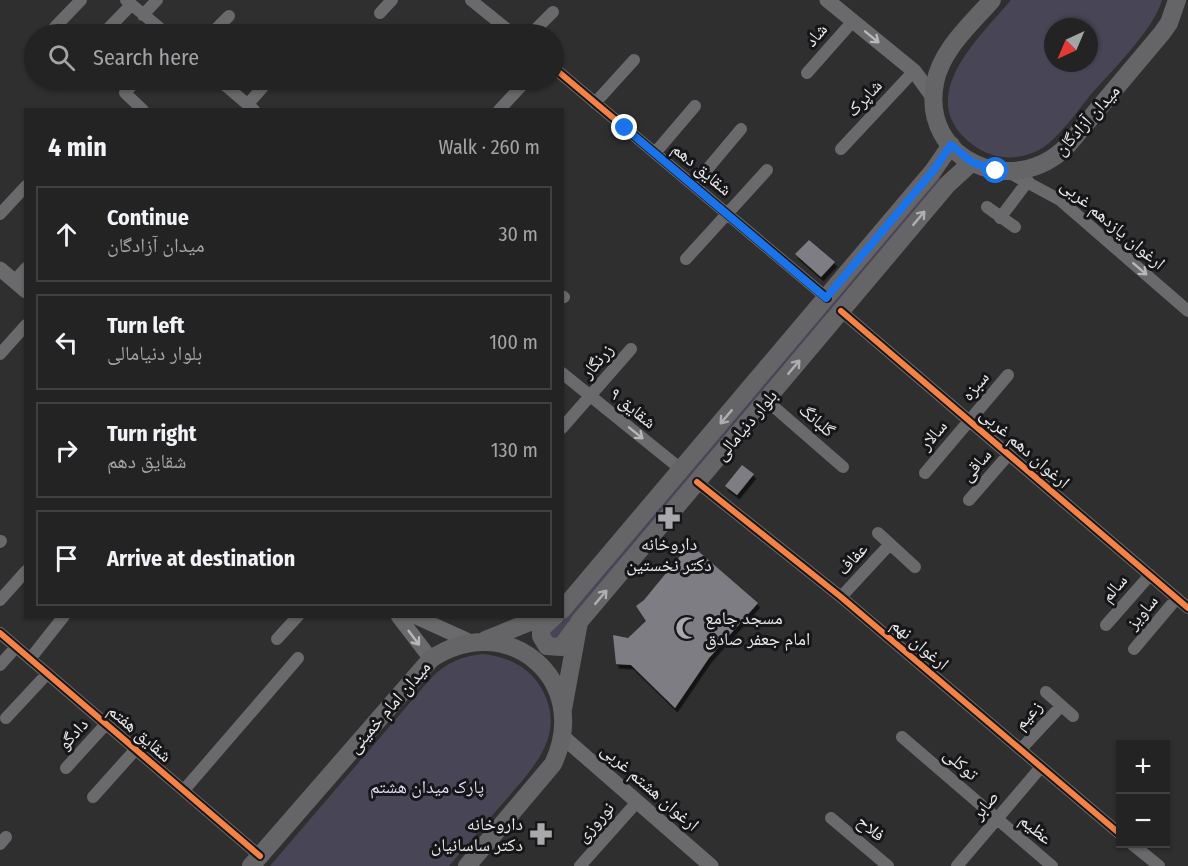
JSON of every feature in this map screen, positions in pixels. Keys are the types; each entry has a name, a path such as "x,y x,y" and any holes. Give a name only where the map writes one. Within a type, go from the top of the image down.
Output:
{"main road":[{"name":"میدان آزادگان","path":"992,0 944,59 936,77 933,97 938,123 951,145 983,168 1009,173 1035,168 1063,151 1162,33 1169,23 1177,0"},
{"name":"بلوار دنیامالی","path":"564,608 933,171 951,145"},
{"name":"بلوار دنیامالی","path":"553,618 545,624 541,636 547,646 554,649 566,643 579,622 948,184 972,162"},
{"path":"476,641 539,618"},
{"name":"بلوار دنیامالی","path":"563,709 579,622"},
{"name":"میدان امام خمینی","path":"256,861 430,659 455,645 476,641"},
{"path":"467,866 545,775 556,757 563,737 563,709 554,682 536,660 511,646 476,641"}],"street":[{"path":"58,24 81,0"},
{"path":"143,15 157,0"},
{"path":"380,14 392,0"},
{"path":"471,0 501,24"},
{"path":"827,0 914,71 933,97"},
{"path":"111,24 129,2 154,24"},
{"path":"541,24 553,12"},
{"path":"221,24 229,16"},
{"name":"شاد","path":"807,74 853,21"},
{"path":"595,103 634,60"},
{"name":"شاپرک","path":"841,149 914,71"},
{"name":"شقایق دهم","path":"564,77 826,298"},
{"path":"127,90 124,93 141,108"},
{"path":"231,90 251,107 262,90"},
{"path":"501,108 518,90"},
{"path":"655,153 695,106"},
{"path":"694,185 741,129"},
{"path":"686,259 767,170"},
{"name":"ارغوان یازدهم غربی","path":"1009,173 1028,181 1060,200 1188,311"},
{"path":"1000,218 1028,181"},
{"path":"0,214 24,188"},
{"path":"987,207 1015,227"},
{"path":"8,278 24,269"},
{"name":"ارغوان دهم غربی","path":"841,311 1188,608"},
{"path":"0,354 24,327"},
{"name":"زرنگار","path":"564,427 631,349"},
{"name":"شقایق ۹","path":"564,375 681,470"},
{"name":"سبزه","path":"969,420 1008,375"},
{"name":"گلبانگ","path":"766,400 843,467"},
{"name":"سالار","path":"925,473 969,420"},
{"name":"ساقی","path":"969,500 1010,454"},
{"name":"ارغوان نهم","path":"697,482 841,597 1116,831"},
{"path":"878,532 915,567"},
{"name":"عفاف","path":"841,597 890,544"},
{"path":"0,600 24,573"},
{"name":"سالم","path":"1106,625 1150,575"},
{"name":"ساویز","path":"1134,649 1177,598"},
{"path":"30,658 62,618"},
{"path":"278,639 296,618"},
{"path":"399,618 430,659"},
{"path":"423,618 441,622 476,641"},
{"name":"شقایق هفتم","path":"0,633 184,790 256,861"},
{"path":"0,665 16,647"},
{"path":"184,790 298,658"},
{"path":"6,718 47,674"},
{"path":"1046,692 1073,716"},
{"name":"زعیم","path":"1021,749 1061,706"},
{"name":"دادگو","path":"66,768 106,724"},
{"name":"ارغوان هشتم غربی","path":"563,737 711,866"},
{"name":"توکلی","path":"902,737 997,819"},
{"path":"93,796 136,749"},
{"name":"صابر","path":"957,866 1041,766"},
{"name":"نوروزی","path":"580,866 637,802"},
{"name":"فلاح","path":"831,818 888,866"},
{"name":"عظیم","path":"997,819 1052,866"},
{"path":"1138,848 1159,866"}],"green space":[{"path":"1011,0 1162,0 1141,38 1060,133 1039,150 1022,156 1000,157 979,149 956,127 948,108 949,89 957,70 983,32"},
{"path":"938,176 943,180 554,641 548,632 560,618 564,618 564,613"},
{"name":"پارک میدان هشتم","path":"483,654 514,662 533,676 547,701 551,718 549,733 536,763 449,866 270,866 431,678 442,668 455,661"}],"building":[{"path":"809,240 835,262 821,277 795,254"},
{"path":"742,465 754,474 737,495 725,486"},
{"name":"مسجد جامع امام جعفر صادق","path":"690,544 758,603 709,658 675,708 631,665 616,664 613,635 628,638 646,621 636,606 644,600"}],"cycle path":[{"path":"564,76 827,298"},
{"path":"841,311 1188,608"},
{"path":"697,482 841,597 1116,831"},
{"path":"0,633 260,856"}],"place":[{"name":"داروخانه دکتر نخستین","path":"669,518"},
{"name":"مسجد جامع امام جعفر صادق","path":"687,628"},
{"name":"داروخانه دکتر ساسانیان","path":"541,834"}],"route":[{"path":"625,128 826,298 933,171 951,145 972,162 996,171"}]}
